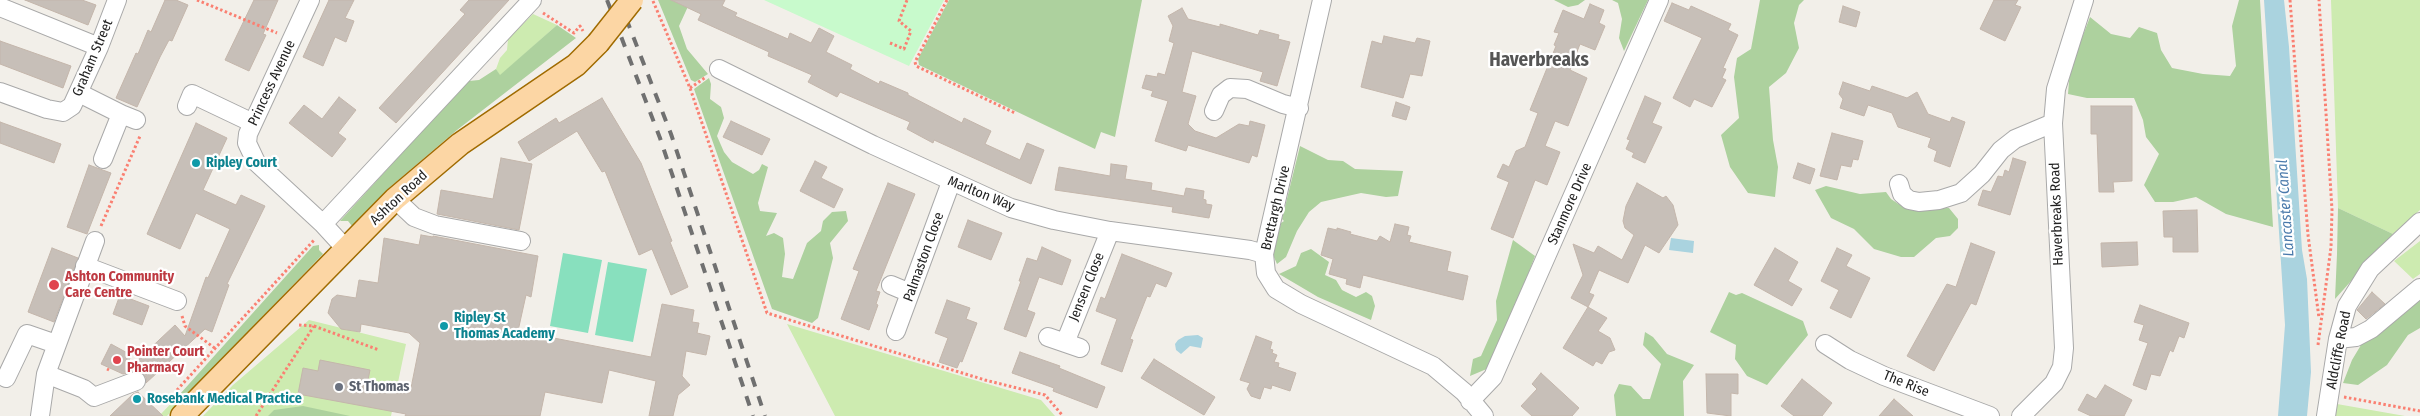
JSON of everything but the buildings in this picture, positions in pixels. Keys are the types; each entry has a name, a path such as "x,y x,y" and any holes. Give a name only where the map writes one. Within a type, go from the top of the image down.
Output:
{"main road":[{"name":"Ashton Road","path":"182,416 395,199 460,144 576,65 591,37 642,0"}],"street":[{"name":"Graham Street","path":"0,92 48,110 63,112 72,106 99,47 117,0"},
{"name":"Princess Avenue","path":"310,0 253,123 247,143 253,157 322,228 345,248"},
{"name":"Brettargh Drive","path":"1322,0 1299,108 1264,254 1266,273 1276,288 1336,322 1433,366 1464,392 1484,416"},
{"name":"Stanmore Drive","path":"1470,401 1493,377 1659,0"},
{"name":"Haverbreaks Road","path":"2021,416 2054,383 2062,367 2064,348 2053,124 2056,89 2084,0"},
{"path":"322,228 531,2"},
{"path":"0,7 99,47"},
{"name":"Marlton Way","path":"721,75 1011,208 1054,220 1110,231 1250,250 1264,254"},
{"path":"1214,111 1220,95 1230,88 1247,89 1283,104 1299,108"},
{"path":"79,93 126,119 103,159"},
{"path":"187,106 192,94 253,123"},
{"path":"1899,184 1902,194 1909,200 1919,202 1939,200 1961,194 1982,174 2001,150 2015,139 2053,124"},
{"name":"Palmaston Close","path":"896,331 951,182"},
{"path":"395,199 414,217 435,225 521,241"},
{"name":"Aldcliffe Road","path":"2326,416 2338,338 2347,306 2370,269 2420,222"},
{"name":"Jensen Close","path":"1048,337 1072,345 1110,231"},
{"path":"40,416 46,374 95,241"},
{"path":"85,266 180,309"},
{"path":"891,286 910,292"},
{"path":"2338,338 2356,337 2371,329 2420,288"},
{"path":"6,378 27,334 56,344"},
{"name":"The Rise","path":"1825,344 1850,360 1884,376 1990,416"},
{"path":"46,374 84,389 94,397 136,381"}],"path":[{"path":"197,0 282,36"},
{"path":"642,0 690,88 767,313 984,380 1045,395 1063,416"},
{"path":"890,43 904,49 911,31 899,22 907,0"},
{"path":"947,0 915,62 916,66 1015,113"},
{"path":"2290,0 2308,235 2320,323 2331,247 2332,210 2319,0"},
{"path":"531,2 574,33 580,26 591,37"},
{"path":"95,241 126,119"},
{"path":"177,391 322,228"},
{"path":"180,309 185,326 216,349"},
{"path":"293,324 314,326 379,350"},
{"path":"256,416 314,326"},
{"path":"2330,394 2420,411"}],"green space":[{"path":"658,0 691,0 679,26 687,49 708,74 695,82 691,80"},
{"path":"764,0 944,0 909,66"},
{"path":"949,0 1142,0 1115,137 1101,132 1095,149 919,65 918,59"},
{"path":"1554,0 1585,0 1578,5 1568,7"},
{"path":"1612,0 1648,0 1624,51 1619,38 1622,19 1618,3"},
{"path":"1760,0 1804,0 1799,5 1794,23 1799,48 1786,73 1769,87 1773,140 1778,167 1775,197 1748,193 1730,167 1721,135 1739,118 1734,77 1737,58 1751,49"},
{"path":"2239,0 2260,0 2273,227 2226,214 2196,197 2173,202 2155,202 2144,185 2159,154 2146,137 2143,120 2134,98 2087,98 2068,94 2070,69 2090,17 2111,34 2130,38 2139,27 2157,33 2161,50 2172,68 2203,74 2230,76 2236,66 2232,26"},
{"path":"2331,0 2420,0 2420,210 2393,234 2338,208"},
{"path":"533,14 557,25 500,76 496,69 500,58 507,50 508,39"},
{"path":"557,25 576,38 457,130 390,187 352,226 348,221 340,221 463,86 469,81 479,80 496,69 500,75"},
{"path":"709,78 711,84 710,99 721,107 724,118 717,136 724,152 732,162 753,174 759,170 762,164 768,167 758,203 760,211 777,213 766,236 774,233 783,238 785,254 782,277 793,279 807,243 821,231 823,221 832,212 846,211 848,221 830,243 833,258 818,318 812,323 772,309 694,89"},
{"path":"1300,146 1328,160 1343,161 1355,169 1403,171 1398,196 1386,197 1361,193 1321,202 1309,212 1297,231 1286,257 1277,264 1273,255 1281,223 1284,221 1282,219"},
{"path":"1826,186 1860,194 1886,192 1891,199 1900,205 1915,209 1949,208 1958,219 1958,228 1950,236 1936,238 1914,257 1901,257 1874,249 1854,229 1831,218 1815,190"},
{"path":"2338,208 2393,234 2335,299 2337,254"},
{"path":"1513,240 1535,256 1500,348 1489,368 1470,376 1473,359 1481,356 1497,320 1496,301"},
{"path":"2420,241 2420,274 2413,279 2394,261"},
{"path":"319,245 319,250 323,254 183,399 180,394 313,246"},
{"path":"1311,249 1329,262 1325,275 1336,280 1342,290 1356,297 1366,292 1372,296 1375,306 1371,320 1318,297 1279,274 1296,266 1301,253"},
{"path":"563,253 602,260 588,333 550,326"},
{"path":"608,262 647,269 633,342 595,335"},
{"path":"1729,292 1736,295 1742,293 1803,321 1808,335 1767,385 1747,376 1735,359 1736,345 1710,332"},
{"path":"2420,298 2420,328 2408,335 2387,365 2358,385 2343,383 2352,360 2361,345 2398,312"},
{"path":"309,320 406,344 391,416 203,416 233,385"},
{"path":"787,324 1041,400 1055,416 835,416"},
{"path":"1645,332 1653,337 1667,354 1694,365 1683,381 1684,416 1616,416 1614,395 1619,384 1631,386 1643,399 1650,399 1661,364 1643,345"},
{"path":"180,394 183,399 167,416 159,416"},
{"path":"2337,404 2405,416 2335,416"},
{"path":"303,406 350,416 268,416 274,410"}],"water":[{"name":"Lancaster Canal","path":"2264,0 2284,0 2289,47 2302,250 2307,279 2311,372 2307,416 2278,416 2285,325"},
{"path":"1671,238 1694,241 1693,253 1669,250"},
{"path":"1198,335 1203,338 1201,348 1190,346 1181,354 1176,350 1175,344 1178,340 1185,336"}],"railway":[{"path":"607,0 660,138 753,416"},
{"path":"619,0 671,134 765,416"}],"place":[{"name":"Ripley Court","path":"196,163"},
{"name":"Ashton Community Care Centre","path":"54,285"},
{"name":"Ripley St Thomas Academy","path":"444,326"},
{"name":"Pointer Court Pharmacy","path":"117,360"},
{"name":"St Thomas","path":"339,387"},
{"name":"Rosebank Medical Practice","path":"137,399"}],"district":[{"name":"Haverbreaks","path":"1539,61"}]}
